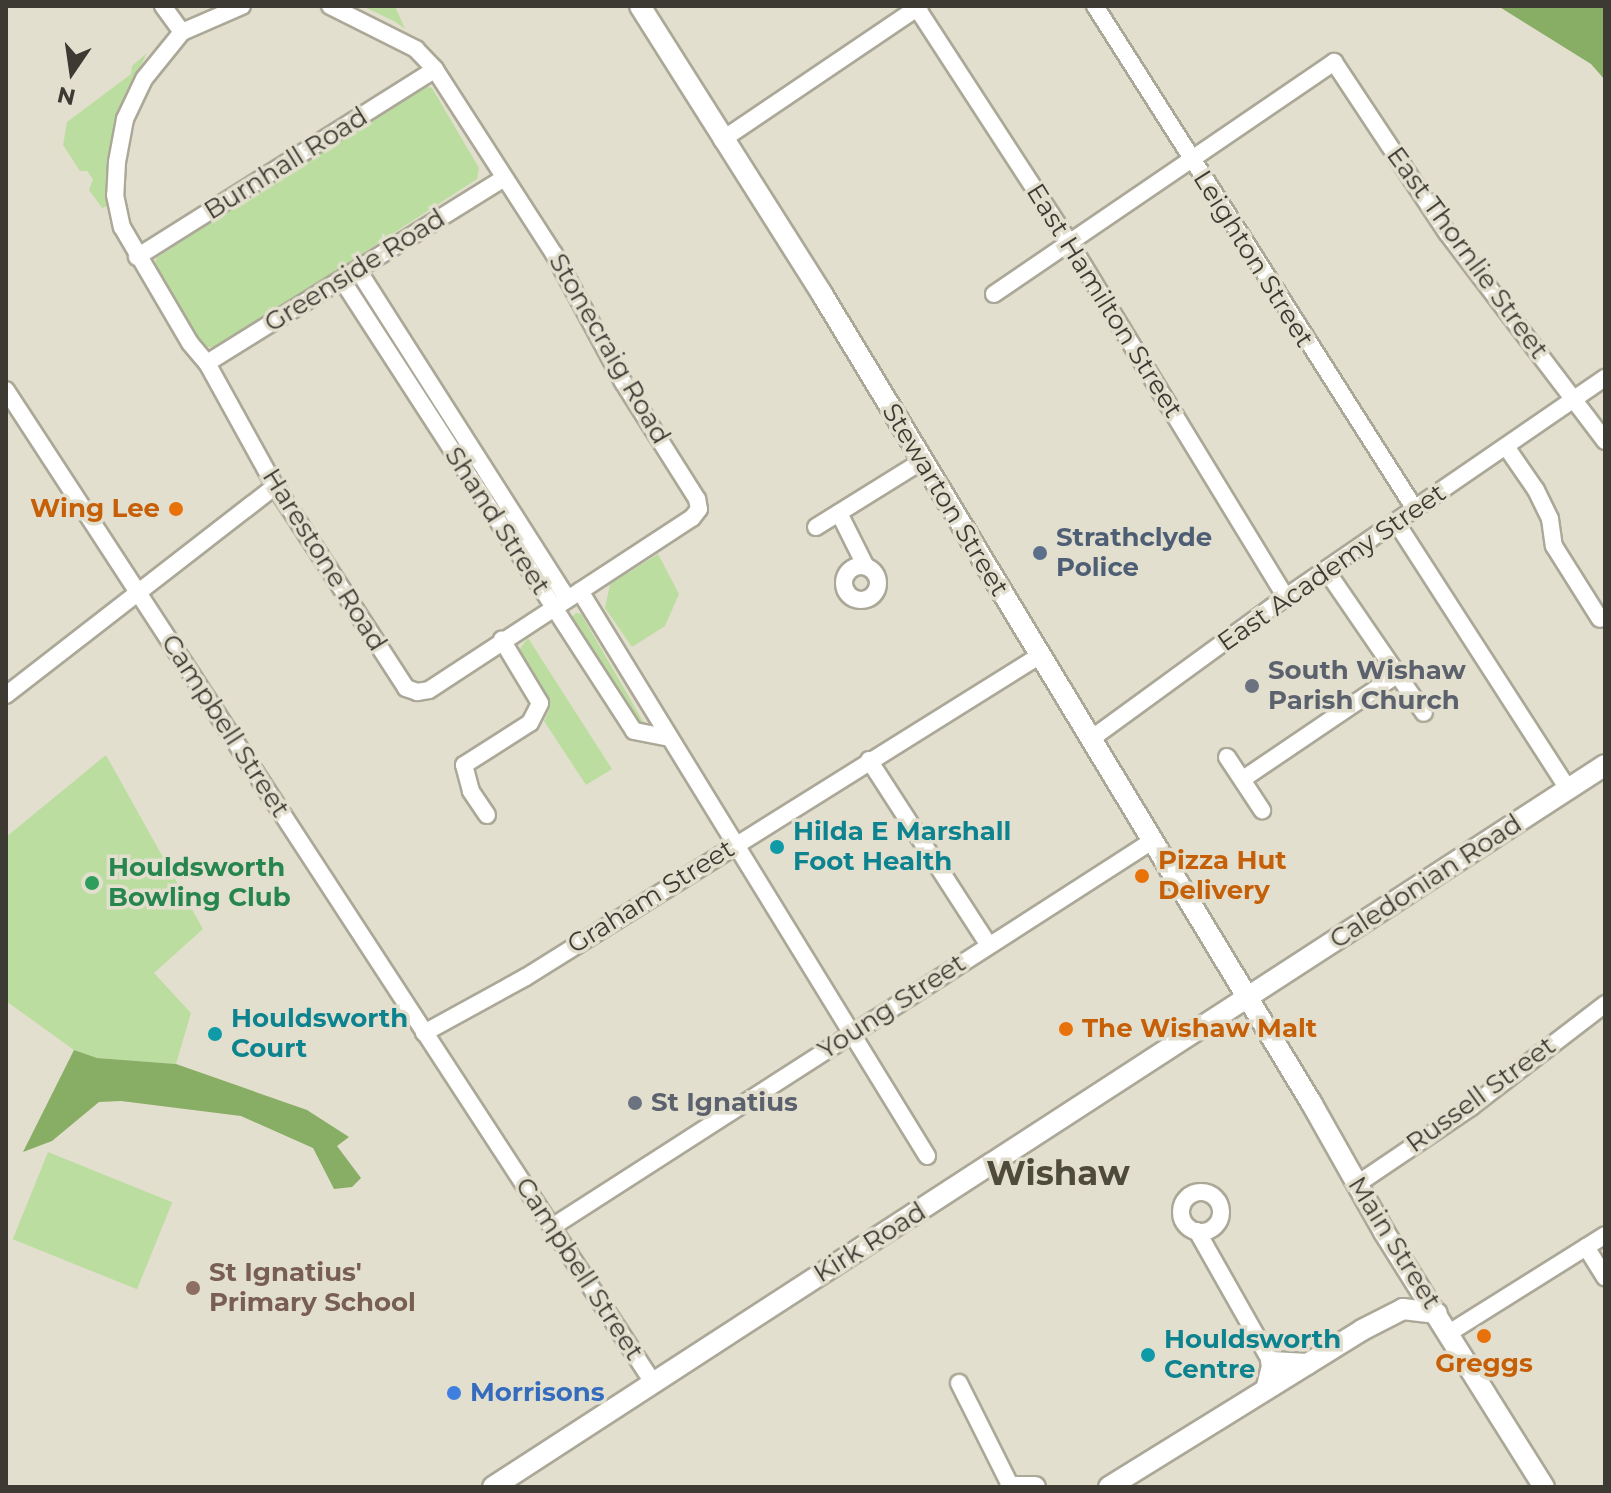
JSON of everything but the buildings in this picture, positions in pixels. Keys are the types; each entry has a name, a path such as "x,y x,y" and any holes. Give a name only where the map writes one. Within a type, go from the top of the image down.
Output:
{"main road":[{"name":"Stewarton Street","path":"640,6 922,461 1247,997"},
{"name":"Caledonian Road","path":"1247,997 1605,765"},
{"name":"Main Street","path":"1247,997 1356,1185 1544,1487"},
{"name":"Kirk Road","path":"493,1487 1247,997"},
{"path":"1109,1487 1403,1309 1437,1313"},
{"path":"1271,1362 1301,1367 1316,1362"},
{"path":"1010,1487 1035,1487"}],"street":[{"path":"163,6 182,32 204,19 242,6"},
{"path":"191,6 204,19"},
{"name":"Stonecraig Road","path":"330,6 416,49 435,69 554,254 623,382 697,499 699,509 692,518 566,599"},
{"name":"Leighton Street","path":"1095,6 1415,509"},
{"path":"722,140 919,7"},
{"name":"East Hamilton Street","path":"919,7 1069,242 1286,597"},
{"name":"Harestone Road","path":"182,32 144,79 125,119 115,195 122,227 137,257 207,363 275,486 406,688 429,690 566,599"},
{"name":"East Thornlie Street","path":"1190,158 1334,62 1448,234 1605,441"},
{"name":"Burnhall Road","path":"137,257 435,69"},
{"path":"994,294 1190,158"},
{"name":"Greenside Road","path":"207,363 503,179"},
{"name":"Shand Street","path":"358,270 566,599 634,731 669,738"},
{"name":"Shand Street","path":"342,280 566,599 669,738 855,1034 927,1156"},
{"name":"East Academy Street","path":"1091,739 1286,597 1605,378"},
{"name":"Campbell Street","path":"6,390 654,1384"},
{"path":"1507,448 1536,490 1550,519 1554,546 1600,619"},
{"path":"816,527 922,461"},
{"path":"6,695 275,486"},
{"path":"839,513 865,565"},
{"path":"1396,522 1569,790"},
{"path":"1326,570 1424,713"},
{"path":"487,815 471,791 464,765 530,723 540,703 502,640"},
{"name":"Graham Street","path":"424,1033 526,977 734,844 1039,656"},
{"path":"1243,779 1398,674"},
{"path":"1227,757 1262,810"},
{"path":"869,760 988,944"},
{"name":"Young Street","path":"552,1227 1152,841"},
{"name":"Russell Street","path":"1356,1185 1471,1107 1605,1004"},
{"path":"1197,1231 1271,1362 1263,1393"},
{"path":"1449,1333 1605,1235"},
{"path":"1586,1247 1605,1278"},
{"path":"959,1383 1010,1487"}],"green space":[{"path":"362,6 395,6 405,29 394,21"},
{"path":"1498,6 1605,6 1605,80 1591,64"},
{"path":"147,53 116,116 108,159 108,206 102,208 89,190 93,179 87,171 80,171 63,145 67,122 131,74 132,66"},
{"path":"422,85 432,88 479,168 477,179 218,347 202,347 155,270 156,258"},
{"path":"658,554 679,594 665,626 632,647 605,608 610,584"},
{"path":"576,613 581,614 648,730 636,722 571,618"},
{"path":"528,638 612,769 586,785 544,721 550,708 516,654"},
{"name":"Houldsworth Bowling Club","path":"106,755 203,929 154,973 191,1013 176,1064 97,1058 74,1050 6,1001 6,837"},
{"path":"74,1050 97,1058 176,1064 307,1110 349,1137 337,1146 361,1178 352,1187 334,1189 313,1148 241,1116 121,1101 99,1102 52,1141 23,1152"},
{"path":"48,1152 172,1202 137,1289 13,1239"}],"place":[{"name":"Wing Lee","path":"176,509"},
{"name":"Strathclyde Police","path":"1040,553"},
{"name":"South Wishaw Parish Church","path":"1252,686"},
{"name":"Hilda E Marshall Foot Health","path":"777,847"},
{"name":"Pizza Hut Delivery","path":"1142,876"},
{"name":"Houldsworth Bowling Club","path":"92,883"},
{"name":"The Wishaw Malt","path":"1066,1029"},
{"name":"Houldsworth Court","path":"215,1034"},
{"name":"St Ignatius","path":"635,1103"},
{"name":"St Ignatius' Primary School","path":"193,1288"},
{"name":"Greggs","path":"1484,1336"},
{"name":"Houldsworth Centre","path":"1148,1355"},
{"name":"Morrisons","path":"454,1393"}],"district":[{"name":"Wishaw","path":"1058,1174"}]}
